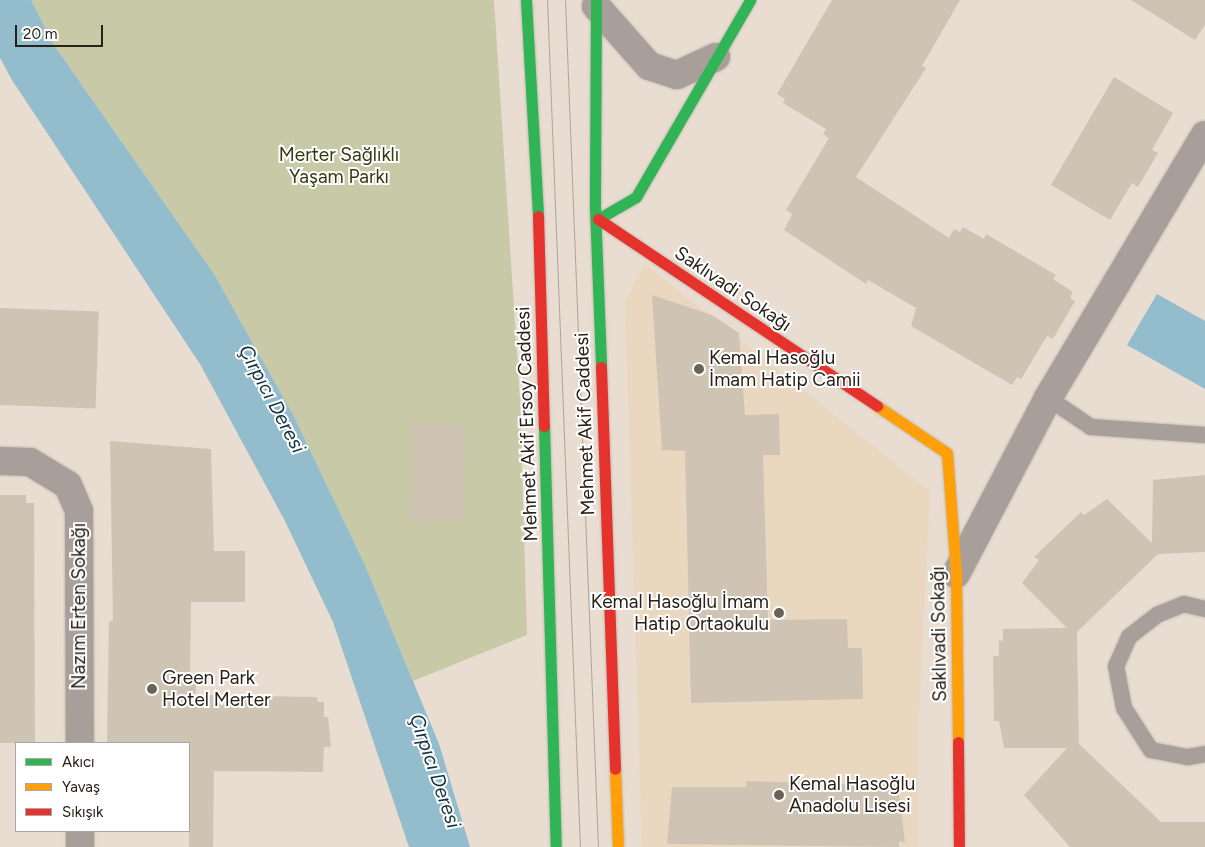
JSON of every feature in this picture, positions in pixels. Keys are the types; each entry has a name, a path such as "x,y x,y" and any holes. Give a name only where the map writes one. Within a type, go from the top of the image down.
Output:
{"main road":[{"name":"Mehmet Akif Ersoy Caddesi","path":"526,0 538,208 556,847"},
{"name":"Saklıvadi Sokağı","path":"750,0 636,197 598,219 947,453 956,574 959,847"},
{"name":"Mehmet Akif Caddesi","path":"596,3 595,208 618,847"}],"street":[{"path":"596,3 649,66 677,75 716,57"},
{"path":"956,574 1048,398 1205,135"},
{"name":"Nazım Erten Sokağı","path":"0,461 30,462 68,485 79,511 80,742"},
{"path":"80,832 80,847"}],"lane":[{"path":"1048,398 1091,427 1205,436"},
{"path":"1205,609 1184,604 1157,615 1129,637 1116,666 1124,708 1151,750 1188,757 1205,754"}],"shaded area":[{"name":"Kemal Hasoğlu İmam Hatip Ortaokulu","path":"645,264 930,491 918,735 918,847 642,847 625,300"}],"green space":[{"name":"Merter Sağlıklı Yaşam Parkı","path":"31,0 494,0 520,400 527,635 413,681 365,565 293,416 214,274 54,45"}],"water":[{"name":"Çırpıcı Deresi","path":"0,0 31,0 54,45 214,274 293,415 365,565 439,744 470,847 409,847 333,622 285,521 200,364 12,80 0,58"},
{"path":"1157,294 1205,321 1205,389 1127,345"}],"building":[{"path":"832,0 960,0 922,66 926,68 856,177 949,238 954,229 960,232 963,227 984,239 986,234 1056,275 1053,279 1073,292 1070,298 1075,301 1053,339 1047,336 1021,379 1017,377 1012,385 911,326 916,308 868,280 866,284 784,230 792,214 786,210 829,138 823,134 826,129 783,103 785,99 777,94"},
{"path":"1131,0 1205,0 1205,25 1195,40"},
{"path":"1114,77 1173,113 1152,150 1158,153 1138,187 1132,183 1110,220 1051,185"},
{"path":"652,295 712,315 739,333 745,415 779,414 780,455 763,455 768,620 847,619 848,648 862,648 863,699 691,703 685,451 662,450"},
{"path":"0,308 99,311 96,408 0,405"},
{"path":"412,424 465,425 463,521 410,520"},
{"path":"110,441 211,449 214,551 245,551 245,602 191,602 190,683 196,683 196,695 317,697 318,702 324,702 324,717 328,717 331,747 324,747 323,772 214,771 213,847 189,847 190,742 107,742 109,621 113,621"},
{"path":"1205,475 1205,552 1158,554 1077,632 1079,744 1161,822 1205,822 1205,847 1070,847 1024,795 1067,748 1004,748 999,721 994,721 993,656 999,656 999,640 1003,641 1003,629 1067,628 1022,583 1039,560 1034,557 1081,512 1084,515 1107,499 1152,543 1153,480"},
{"path":"0,495 26,495 26,503 34,503 35,742 0,743"},
{"path":"746,781 898,785 905,842 899,841 899,847 667,844 672,787 746,787"}],"tram line":[{"path":"547,0 580,847"},
{"path":"565,0 598,847"}],"traffic: fast":[{"path":"526,0 538,216"},
{"path":"596,0 595,208 601,367"},
{"path":"598,219 636,197 750,0"},
{"path":"544,426 556,847"}],"traffic: slow":[{"path":"877,406 947,453 956,574 958,742"},
{"path":"615,769 618,847"}],"traffic: jam":[{"path":"538,216 544,426"},
{"path":"598,219 877,406"},
{"path":"601,367 615,769"},
{"path":"958,742 959,847"}],"place":[{"name":"Kemal Hasoğlu İmam Hatip Camii","path":"699,369"},
{"name":"Kemal Hasoğlu İmam Hatip Ortaokulu","path":"779,613"},
{"name":"Green Park Hotel Merter","path":"152,689"},
{"name":"Kemal Hasoğlu Anadolu Lisesi","path":"779,795"}]}
